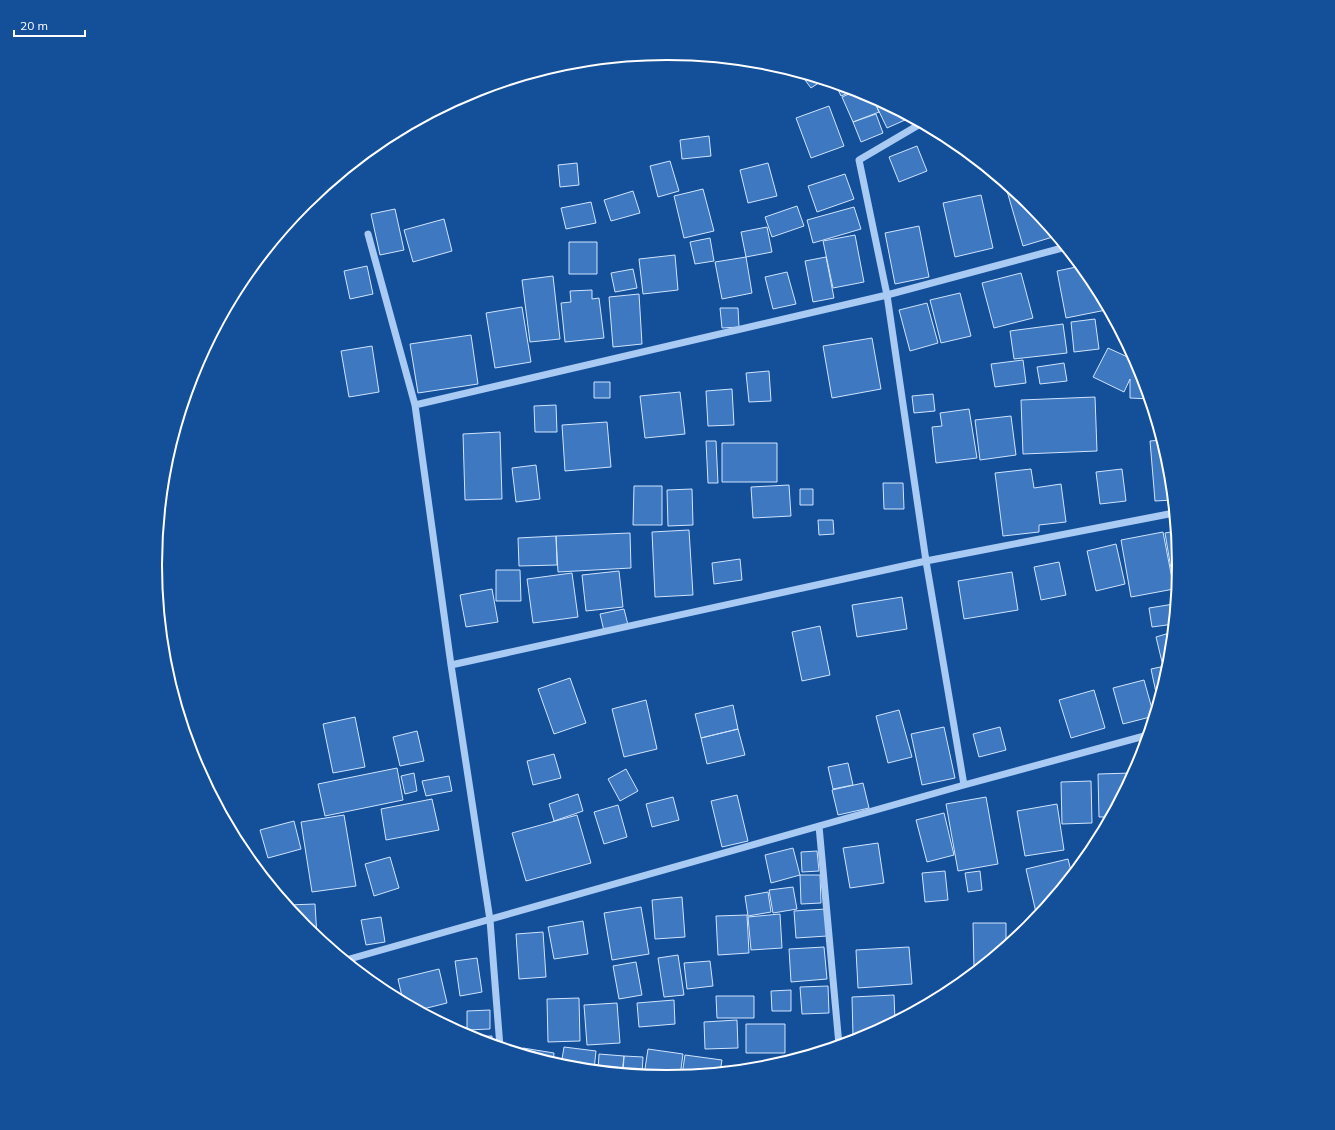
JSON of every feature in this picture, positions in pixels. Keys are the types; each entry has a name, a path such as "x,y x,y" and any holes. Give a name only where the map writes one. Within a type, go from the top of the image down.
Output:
{"street":[{"path":"917,126 859,160 887,295 926,561 964,785"},
{"path":"368,234 416,405 451,665 490,920 500,1041"},
{"path":"416,405 887,295 1060,249"},
{"path":"451,665 926,561 1169,513"},
{"path":"351,959 964,785 1142,737"},
{"path":"820,826 839,1040"}],"building":[{"path":"804,79 818,83 811,88"},
{"path":"838,90 848,93 841,96"},
{"path":"849,94 861,98 876,105 879,112 853,122 842,97"},
{"path":"876,105 905,120 887,128"},
{"path":"829,106 844,146 811,158 796,118"},
{"path":"876,114 883,133 861,142 853,122"},
{"path":"709,136 711,156 682,159 680,140"},
{"path":"917,146 927,171 899,182 889,157"},
{"path":"670,161 679,191 658,197 650,166"},
{"path":"577,163 579,185 560,187 558,165"},
{"path":"768,163 777,196 748,203 740,170"},
{"path":"845,174 854,199 817,212 808,186"},
{"path":"703,189 714,231 684,238 674,196"},
{"path":"633,191 640,213 611,221 604,200"},
{"path":"1007,192 1025,208 1051,237 1023,246"},
{"path":"981,195 993,248 955,257 943,203"},
{"path":"591,202 596,223 566,229 561,208"},
{"path":"797,206 804,226 772,237 765,217"},
{"path":"854,207 861,229 813,243 807,220"},
{"path":"395,209 404,250 380,255 371,214"},
{"path":"444,219 452,251 413,262 404,230"},
{"path":"919,226 929,277 895,284 885,233"},
{"path":"767,227 772,252 746,257 741,232"},
{"path":"855,235 864,282 833,288 823,241"},
{"path":"710,238 714,261 695,264 690,242"},
{"path":"569,242 597,242 597,274 569,274"},
{"path":"675,255 678,290 643,294 639,259"},
{"path":"746,257 752,293 722,299 715,262"},
{"path":"826,257 834,298 813,302 805,261"},
{"path":"367,266 373,294 350,299 344,271"},
{"path":"1075,267 1104,310 1066,318 1057,271"},
{"path":"633,269 637,288 615,292 611,273"},
{"path":"787,272 796,304 773,309 765,277"},
{"path":"1021,273 1033,318 994,328 982,283"},
{"path":"553,276 560,339 530,342 522,280"},
{"path":"592,290 592,299 599,298 604,338 565,342 561,303 571,302 570,291"},
{"path":"960,293 971,336 941,343 930,300"},
{"path":"639,294 642,344 613,347 609,297"},
{"path":"927,303 938,343 910,351 899,310"},
{"path":"522,307 531,362 495,368 486,313"},
{"path":"720,308 738,308 739,327 722,328"},
{"path":"1095,319 1099,349 1074,352 1071,322"},
{"path":"1063,324 1067,353 1014,359 1010,331"},
{"path":"471,335 478,384 418,393 410,344"},
{"path":"872,338 881,389 832,398 823,346"},
{"path":"372,346 379,392 349,397 341,351"},
{"path":"1108,348 1127,357 1144,399 1130,398 1130,379 1124,392 1093,377"},
{"path":"1023,360 1026,383 995,387 991,364"},
{"path":"1064,363 1067,381 1040,384 1037,367"},
{"path":"769,371 771,401 749,402 746,373"},
{"path":"594,382 610,382 610,398 594,398"},
{"path":"732,389 734,425 708,426 706,391"},
{"path":"680,392 685,434 645,438 640,396"},
{"path":"933,394 935,411 914,413 912,396"},
{"path":"1095,397 1097,451 1023,454 1021,400"},
{"path":"556,405 557,432 535,432 534,406"},
{"path":"969,409 977,458 936,463 932,427 942,426 940,413"},
{"path":"1011,416 1016,455 980,460 975,420"},
{"path":"607,422 611,467 565,471 562,425"},
{"path":"500,432 502,499 465,500 463,434"},
{"path":"1157,440 1163,466 1168,500 1155,501 1150,441"},
{"path":"706,441 716,441 718,483 708,483"},
{"path":"722,443 777,443 777,482 722,482"},
{"path":"536,465 540,499 516,502 512,468"},
{"path":"1031,469 1034,488 1061,484 1066,522 1039,525 1039,532 1003,536 995,473"},
{"path":"1122,469 1126,501 1100,504 1096,472"},
{"path":"883,483 903,483 904,509 884,509"},
{"path":"789,485 791,516 753,518 751,487"},
{"path":"634,486 662,486 662,525 633,525"},
{"path":"692,489 693,525 668,526 667,490"},
{"path":"800,489 813,489 813,505 800,505"},
{"path":"818,520 833,520 834,534 819,535"},
{"path":"689,530 693,595 655,597 652,532"},
{"path":"1163,532 1172,577 1171,590 1131,597 1121,540"},
{"path":"1171,532 1172,573 1165,533"},
{"path":"630,533 631,568 558,572 556,536"},
{"path":"556,536 557,565 519,566 518,538"},
{"path":"1116,544 1125,584 1096,591 1087,551"},
{"path":"740,559 742,580 714,584 712,563"},
{"path":"1059,562 1066,595 1041,600 1034,567"},
{"path":"496,570 520,570 521,601 496,601"},
{"path":"619,571 623,607 586,611 582,575"},
{"path":"1012,572 1018,610 964,619 958,581"},
{"path":"572,573 578,617 533,623 527,579"},
{"path":"492,589 498,622 466,627 460,595"},
{"path":"902,597 907,629 857,637 852,605"},
{"path":"1170,605 1169,625 1152,627 1149,608"},
{"path":"624,609 628,625 604,631 600,614"},
{"path":"820,626 830,675 802,681 792,632"},
{"path":"1168,634 1163,662 1162,662 1156,637"},
{"path":"1162,667 1156,692 1151,669"},
{"path":"570,678 586,723 554,734 538,689"},
{"path":"1144,680 1152,708 1149,717 1123,724 1113,688"},
{"path":"1094,690 1105,728 1071,738 1059,700"},
{"path":"646,700 657,749 624,757 612,709"},
{"path":"733,705 738,729 701,738 695,714"},
{"path":"899,710 912,757 888,763 876,716"},
{"path":"355,717 365,767 333,773 323,724"},
{"path":"944,727 955,778 922,785 911,734"},
{"path":"1000,727 1006,750 979,757 973,734"},
{"path":"738,729 745,755 707,764 701,738"},
{"path":"417,731 424,761 400,766 393,737"},
{"path":"554,754 561,778 533,785 527,761"},
{"path":"848,763 853,785 833,789 828,767"},
{"path":"397,768 403,800 325,816 318,784"},
{"path":"626,769 638,791 620,801 608,779"},
{"path":"414,773 417,791 405,794 401,776"},
{"path":"1127,773 1106,817 1099,817 1098,774"},
{"path":"449,776 452,791 426,796 422,781"},
{"path":"1091,781 1092,823 1062,824 1061,782"},
{"path":"863,783 869,808 838,815 832,790"},
{"path":"578,794 583,811 554,821 549,804"},
{"path":"737,795 748,841 722,847 711,801"},
{"path":"673,797 679,820 652,827 646,804"},
{"path":"986,797 998,864 958,871 946,804"},
{"path":"432,799 439,830 386,840 381,809"},
{"path":"1057,804 1064,850 1025,856 1017,811"},
{"path":"618,805 627,837 604,844 594,812"},
{"path":"944,813 954,855 927,862 916,820"},
{"path":"344,815 356,886 312,892 301,822"},
{"path":"577,815 591,863 526,881 512,833"},
{"path":"294,821 301,849 268,858 260,830"},
{"path":"878,843 884,883 850,888 843,848"},
{"path":"793,848 800,875 771,883 765,855"},
{"path":"817,851 819,871 802,872 801,852"},
{"path":"390,857 399,888 374,896 365,864"},
{"path":"1068,859 1070,869 1036,911 1026,869"},
{"path":"945,871 948,900 925,902 922,873"},
{"path":"980,871 982,890 968,892 965,873"},
{"path":"800,875 820,875 821,903 801,904"},
{"path":"793,887 797,909 773,913 769,890"},
{"path":"768,892 771,912 748,916 745,896"},
{"path":"682,897 685,937 655,939 652,900"},
{"path":"315,904 316,928 310,922 294,905"},
{"path":"641,907 649,954 612,960 604,913"},
{"path":"826,909 827,936 796,938 794,911"},
{"path":"780,914 782,948 751,950 748,917"},
{"path":"747,915 749,953 718,955 716,916"},
{"path":"381,917 385,942 366,945 361,920"},
{"path":"583,921 588,954 554,959 548,927"},
{"path":"973,923 1006,923 1006,939 974,967"},
{"path":"543,932 546,977 519,979 516,934"},
{"path":"824,947 827,979 791,982 789,949"},
{"path":"909,947 912,984 858,988 856,950"},
{"path":"678,955 684,995 664,997 658,958"},
{"path":"477,958 482,992 460,996 455,961"},
{"path":"710,961 713,986 687,989 684,963"},
{"path":"636,962 642,995 619,999 613,966"},
{"path":"439,969 447,1003 426,1008 401,994 398,979"},
{"path":"828,986 829,1013 802,1014 800,987"},
{"path":"791,990 791,1011 772,1011 771,991"},
{"path":"894,995 895,1016 853,1035 852,997"},
{"path":"716,996 754,996 754,1018 717,1018"},
{"path":"579,998 580,1041 548,1042 547,999"},
{"path":"674,1000 675,1024 639,1027 637,1003"},
{"path":"617,1003 620,1043 587,1045 584,1005"},
{"path":"490,1010 490,1029 467,1029 467,1011"},
{"path":"737,1020 738,1048 705,1049 704,1022"},
{"path":"746,1024 785,1024 785,1053 746,1053"},
{"path":"564,1047 596,1051 595,1065 562,1058"},
{"path":"523,1049 554,1053 554,1057 537,1053"},
{"path":"648,1049 683,1054 681,1070 645,1069"},
{"path":"599,1054 624,1056 623,1068 598,1065"},
{"path":"685,1055 722,1060 721,1067 683,1070"},
{"path":"624,1056 643,1057 642,1069 623,1068"}]}
